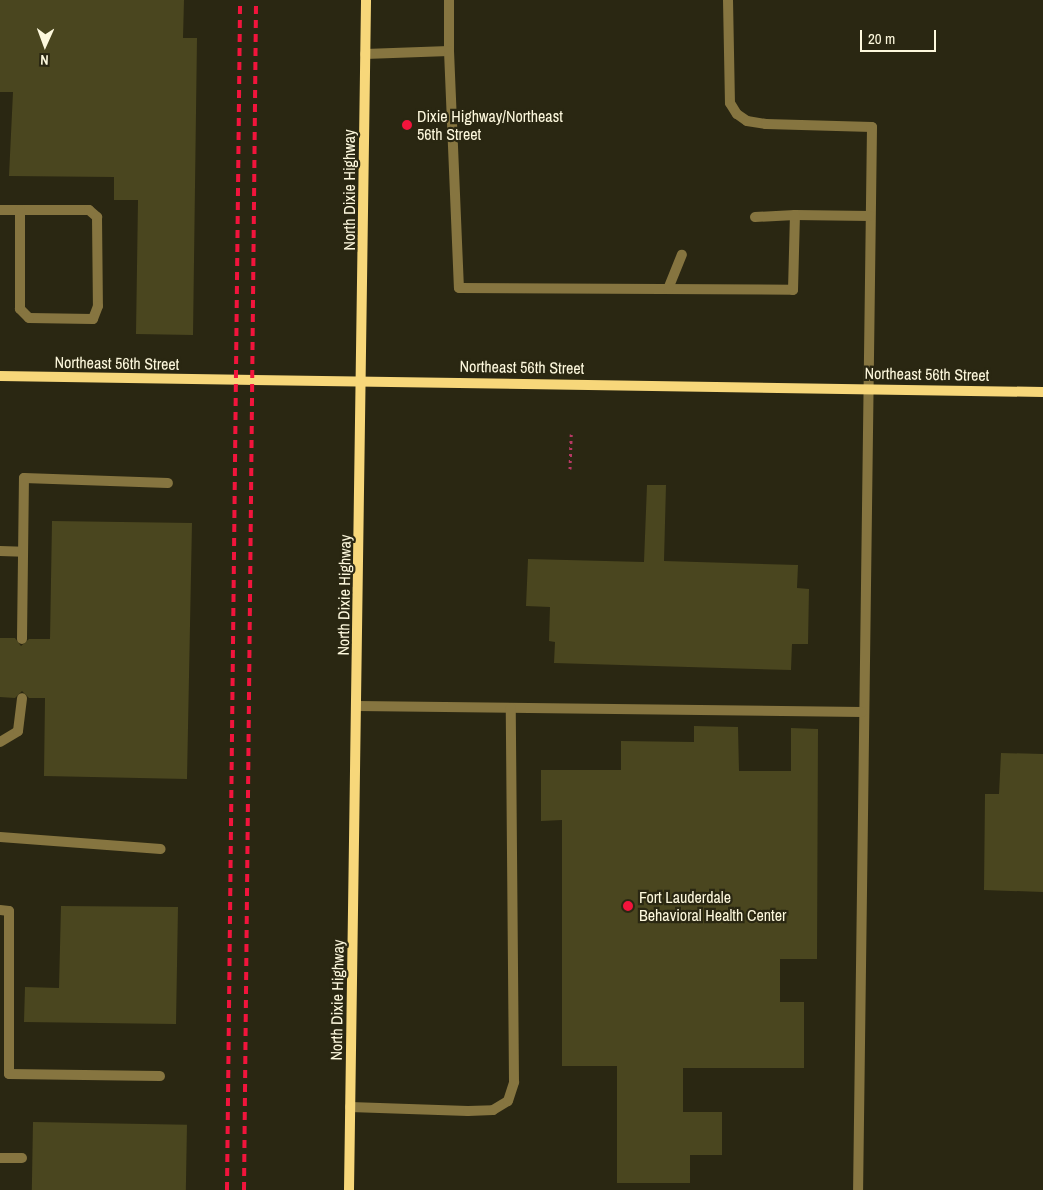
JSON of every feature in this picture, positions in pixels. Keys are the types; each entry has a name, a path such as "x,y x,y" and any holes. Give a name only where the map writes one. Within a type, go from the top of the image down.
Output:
{"main road":[{"name":"North Dixie Highway","path":"349,1190 366,0"},
{"name":"Northeast 56th Street","path":"0,376 362,379 1043,392"}],"lane":[{"path":"449,0 449,52 458,288 793,290 795,215"},
{"path":"728,0 730,103 737,114 757,122 872,127 866,388 858,1190"},
{"path":"365,54 449,52"},
{"path":"0,210 20,210 89,210 96,217 98,306 93,319 29,318 20,309 20,210"},
{"path":"755,217 795,215 870,216"},
{"path":"668,289 682,256"},
{"path":"22,638 24,478 168,483"},
{"path":"0,551 23,552"},
{"path":"0,742 18,731 22,698"},
{"path":"357,706 862,712"},
{"path":"350,1107 493,1110 508,1101 514,1082 511,708"},
{"path":"0,837 161,848"},
{"path":"0,910 9,911 9,1074 160,1076"},
{"path":"0,1158 22,1158"}],"path":[{"path":"570,469 571,434"}],"building":[{"path":"0,0 184,0 183,38 197,38 193,335 136,334 138,200 114,200 114,177 9,176 13,92 0,92"},
{"path":"647,485 666,485 664,561 798,565 797,588 809,589 808,644 792,644 791,670 554,663 555,642 549,641 550,607 526,606 528,559 644,562"},
{"path":"52,521 192,523 187,779 44,776 45,698 29,698 22,691 15,698 0,697 0,638 15,638 21,646 29,639 50,639"},
{"path":"694,726 738,727 739,771 791,771 791,728 818,729 817,959 780,959 780,1002 804,1002 804,1068 683,1068 683,1112 722,1112 722,1155 690,1155 690,1183 617,1183 617,1066 562,1066 562,820 541,821 541,770 621,770 621,741 694,742"},
{"path":"1001,753 1043,754 1043,892 984,890 985,794 999,794"},
{"path":"61,906 178,907 176,1024 24,1022 25,987 59,988"},
{"path":"33,1122 187,1125 186,1190 32,1190"}],"railway":[{"path":"227,1190 240,0"},
{"path":"244,1190 256,0"}],"place":[{"name":"Dixie Highway/Northeast 56th Street","path":"407,125"},
{"name":"Fort Lauderdale Behavioral Health Center","path":"628,906"}]}
